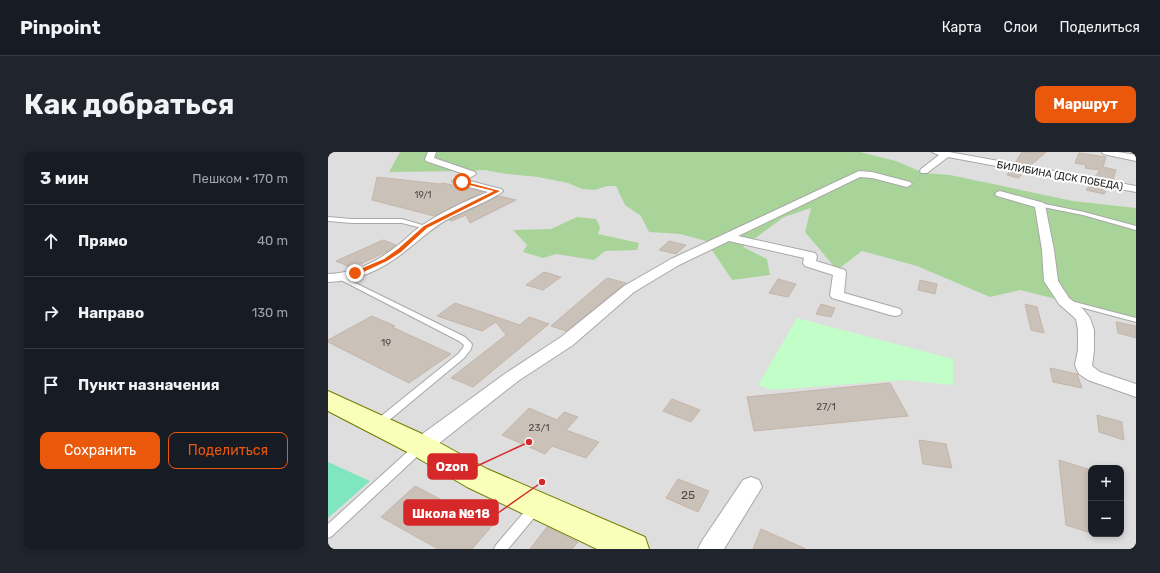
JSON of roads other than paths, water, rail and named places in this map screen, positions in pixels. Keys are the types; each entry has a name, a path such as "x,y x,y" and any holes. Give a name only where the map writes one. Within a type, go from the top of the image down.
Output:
{"main road":[{"path":"328,400 421,446 478,478 623,547"}],"street":[{"path":"328,278 341,278 386,260 426,227 498,191 457,181 472,174 429,158 432,152"},
{"name":"БИЛИБИНА (ДСК ПОБЕДА)","path":"936,152 1136,189"},
{"path":"1106,152 1136,158"},
{"path":"924,171 946,154"},
{"path":"421,446 512,377 567,341 629,289 675,262 858,174 866,174 906,184"},
{"path":"1000,194 1040,205 1048,250 1051,281 1064,301 1083,318 1086,330 1086,350 1083,365 1086,370 1094,376 1136,391"},
{"path":"727,237 811,256 809,263 840,273 837,296 895,312"},
{"path":"710,549 751,487"}],"lane":[{"path":"1040,205 1084,214 1136,228"},
{"path":"328,219 352,221 402,221 426,227"},
{"path":"341,278 462,339 468,344 467,349 461,356 377,424"},
{"path":"1064,301 1136,320"},
{"path":"328,532 421,446"},
{"path":"500,549 537,506"}],"place":[{"name":"Ozon","path":"529,442"},
{"name":"Школа №18","path":"542,482"}]}
